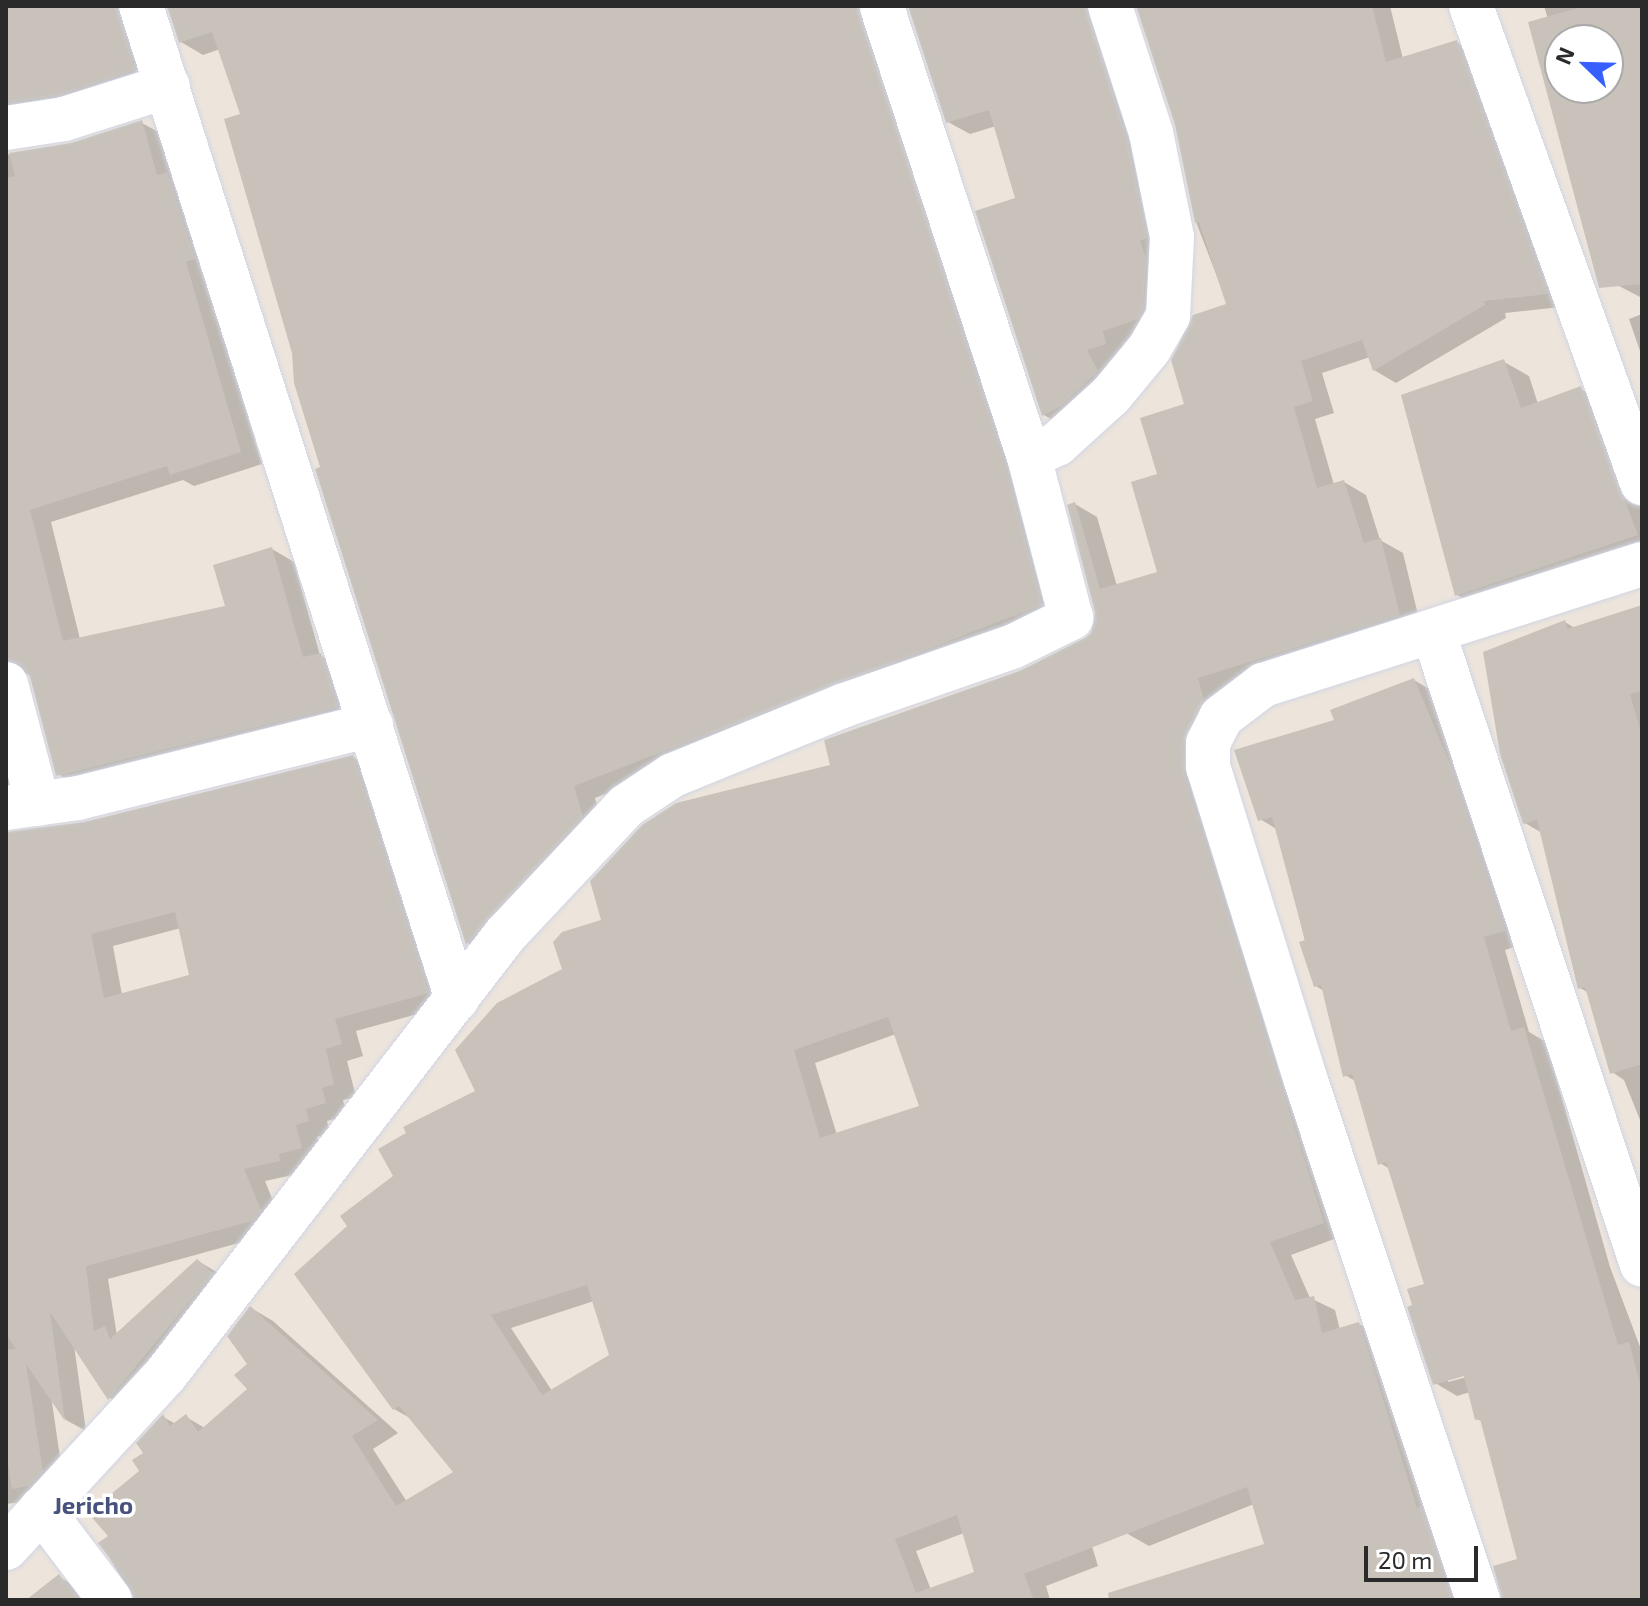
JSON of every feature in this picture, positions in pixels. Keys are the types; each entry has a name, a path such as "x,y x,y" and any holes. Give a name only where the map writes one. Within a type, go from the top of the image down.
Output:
{"street":[{"path":"141,6 457,999"},
{"path":"110,1600 19,1522 166,1374 533,902 626,806 673,775 842,706 1014,646 1071,618 1029,457 882,6"},
{"path":"1029,457 1057,444 1111,395 1149,349 1168,316 1172,237 1151,133 1110,6"},
{"path":"1471,6 1642,483"},
{"path":"6,128 64,119 168,86"},
{"path":"1478,1600 1208,767 1208,743 1221,717 1263,685 1434,634 1642,564"},
{"path":"1434,634 1642,1265"},
{"path":"6,684 22,806 371,725"}],"building":[{"path":"6,6 117,6 135,70 58,95 6,103"},
{"path":"167,6 858,6 1005,464 1042,605 574,786 583,816 466,945 315,469 320,467 294,383 292,353 224,119 240,114 212,32 179,43"},
{"path":"908,6 1086,6 1127,139 1147,238 1140,241 1146,258 1143,309 1138,319 1103,331 1106,344 1087,350 1098,371 1061,406 1042,416 975,211 1015,198 989,110 946,123"},
{"path":"1136,6 1372,6 1386,62 1457,40 1548,294 1484,301 1485,305 1373,371 1362,340 1301,361 1313,401 1294,407 1317,488 1344,480 1364,543 1381,538 1400,615 1198,678 1204,700 1183,743 1184,774 1324,1223 1270,1242 1295,1300 1314,1296 1322,1333 1359,1322 1417,1508 1421,1506 1452,1600 1109,1600 1108,1593 1264,1544 1247,1487 1024,1574 1034,1600 134,1600 130,1585 98,1543 108,1536 88,1513 139,1471 132,1460 143,1453 136,1443 163,1414 170,1426 186,1414 198,1432 247,1389 234,1375 247,1364 227,1336 250,1306 378,1420 352,1436 396,1506 453,1472 399,1406 393,1410 294,1274 347,1226 340,1216 393,1176 378,1149 406,1133 403,1127 475,1091 455,1050 497,1003 562,969 553,942 562,932 601,920 590,881 642,825 676,803 830,765 824,740 1022,670 1083,640 1091,633 1095,612 1067,505 1075,502 1100,589 1157,572 1131,482 1157,474 1140,418 1184,404 1171,360 1193,315 1226,304 1199,222 1195,223 1175,125","holes":["888,1017 919,1106 820,1138 794,1050","587,1285 609,1355 542,1395 491,1315","957,1515 974,1572 916,1593 895,1539"]},
{"path":"1585,6 1642,6 1642,284 1599,288 1550,104 1624,104 1624,24 1544,24 1544,82 1528,22"},
{"path":"142,120 157,175 167,172 195,259 186,262 241,452 170,475 167,466 30,510 63,641 225,606 213,565 272,547 303,657 321,653 338,707 56,776 30,677 23,666 6,660 6,178 15,176 9,153 71,143"},
{"path":"1504,359 1521,408 1581,386 1638,535 1455,596 1401,395"},
{"path":"1642,605 1642,691 1630,694 1642,736 1642,1064 1610,1074 1585,987 1578,989 1537,820 1523,824 1500,754 1483,652 1565,620 1567,629"},
{"path":"1414,678 1452,769 1505,931 1484,937 1511,1031 1524,1027 1618,1345 1629,1342 1642,1391 1642,1600 1502,1600 1493,1566 1517,1559 1480,1419 1475,1420 1464,1376 1433,1385 1407,1307 1412,1305 1407,1289 1424,1284 1386,1162 1378,1165 1352,1074 1343,1077 1321,985 1314,987 1299,942 1305,940 1272,817 1258,821 1234,750 1334,720 1330,710"},
{"path":"353,755 429,993 335,1019 342,1044 326,1049 334,1084 322,1088 326,1103 306,1109 309,1121 296,1125 302,1148 279,1154 280,1161 244,1169 261,1210 252,1221 86,1266 94,1331 105,1326 110,1339 197,1259 213,1273 108,1400 50,1312 65,1421 26,1364 43,1471 29,1486 12,1489 6,1451 6,1350 16,1349 6,1334 6,832 84,822","holes":["175,912 189,975 104,998 91,934"]},
{"path":"59,1574 79,1600 26,1600"}],"district":[{"name":"Jericho","path":"93,1505"}]}
